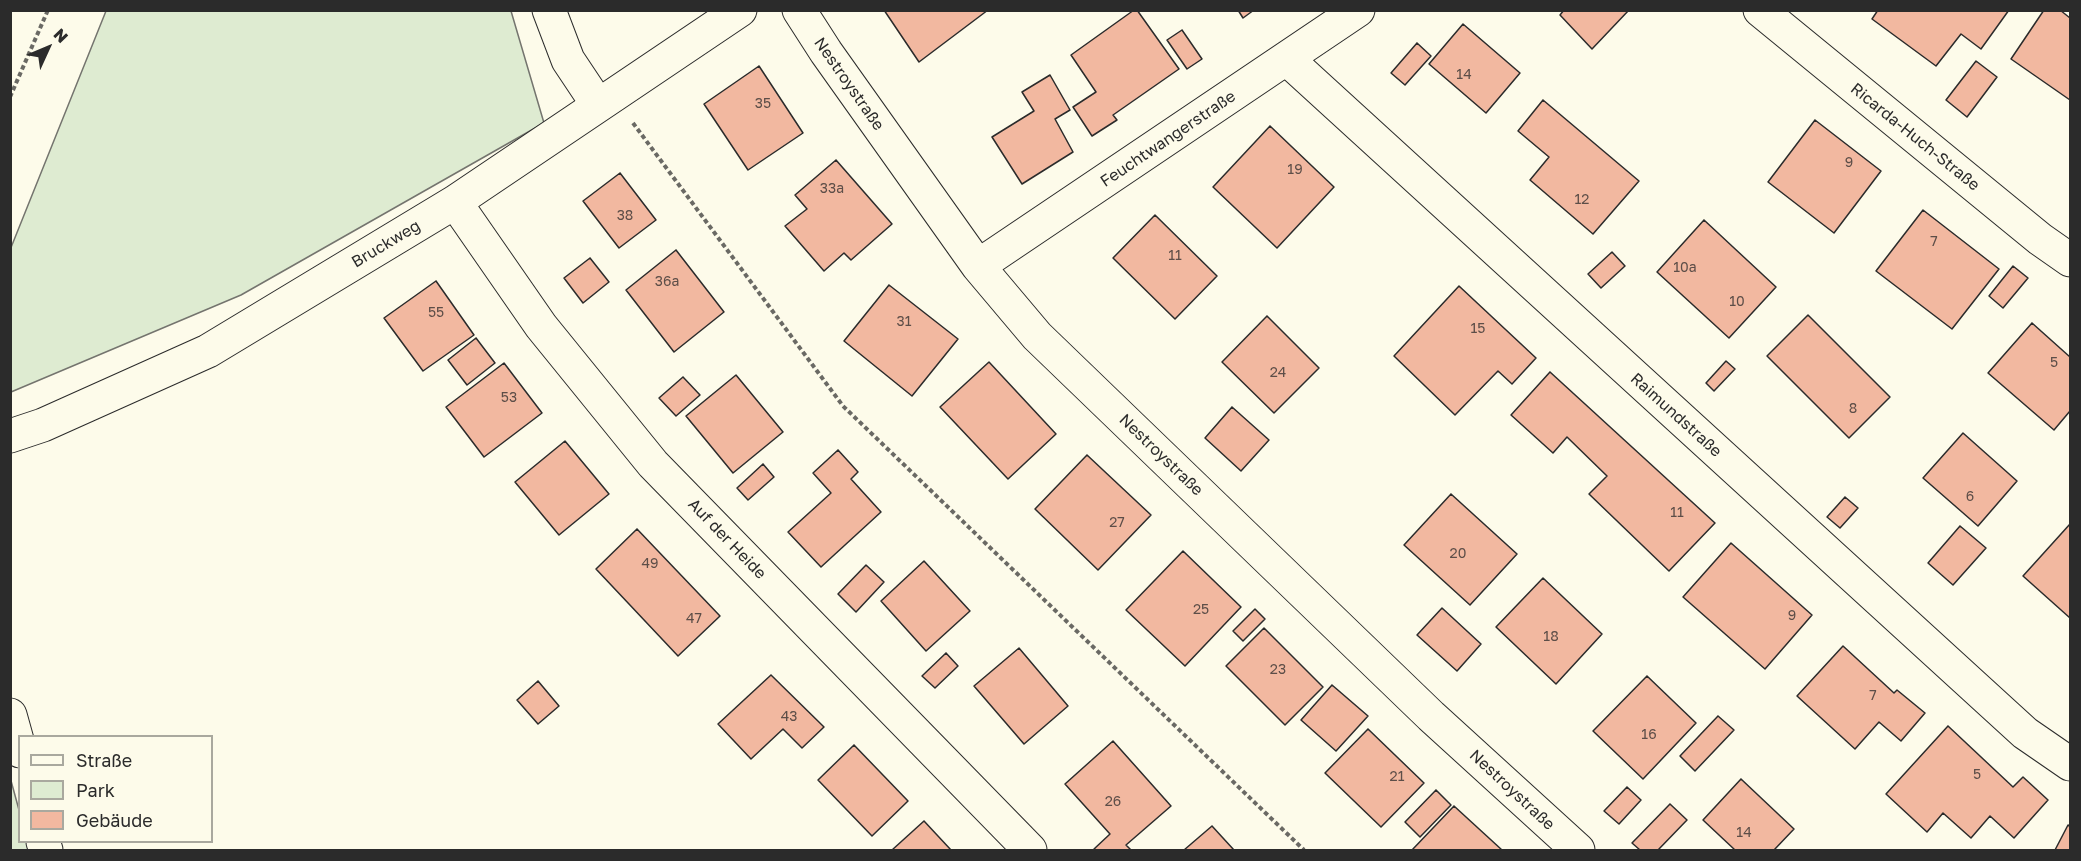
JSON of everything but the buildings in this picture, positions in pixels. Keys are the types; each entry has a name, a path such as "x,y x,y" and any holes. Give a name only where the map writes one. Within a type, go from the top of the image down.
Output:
{"street":[{"path":"549,10 568,60 605,100"},
{"name":"Bruckweg","path":"10,436 42,425 208,351 455,202 740,10"},
{"name":"Nestroystraße","path":"799,10 826,52 978,266 1036,336 1431,716 1578,850"},
{"name":"Feuchtwangerstraße","path":"978,266 1358,10"},
{"name":"Ricarda-Huch-Straße","path":"1760,10 2040,239 2070,260"},
{"name":"Raimundstraße","path":"1287,59 2025,734 2070,764"},
{"name":"Auf der Heide","path":"455,202 541,326 653,464 1030,850"},
{"path":"10,715 18,744"}],"path":[{"path":"10,97 48,10"},
{"path":"605,100 843,406 1304,850"}],"green space":[{"path":"106,11 511,11 544,123 241,295 11,392 10,250"},
{"path":"10,777 18,806 18,843 28,843 30,850 11,850"}]}
